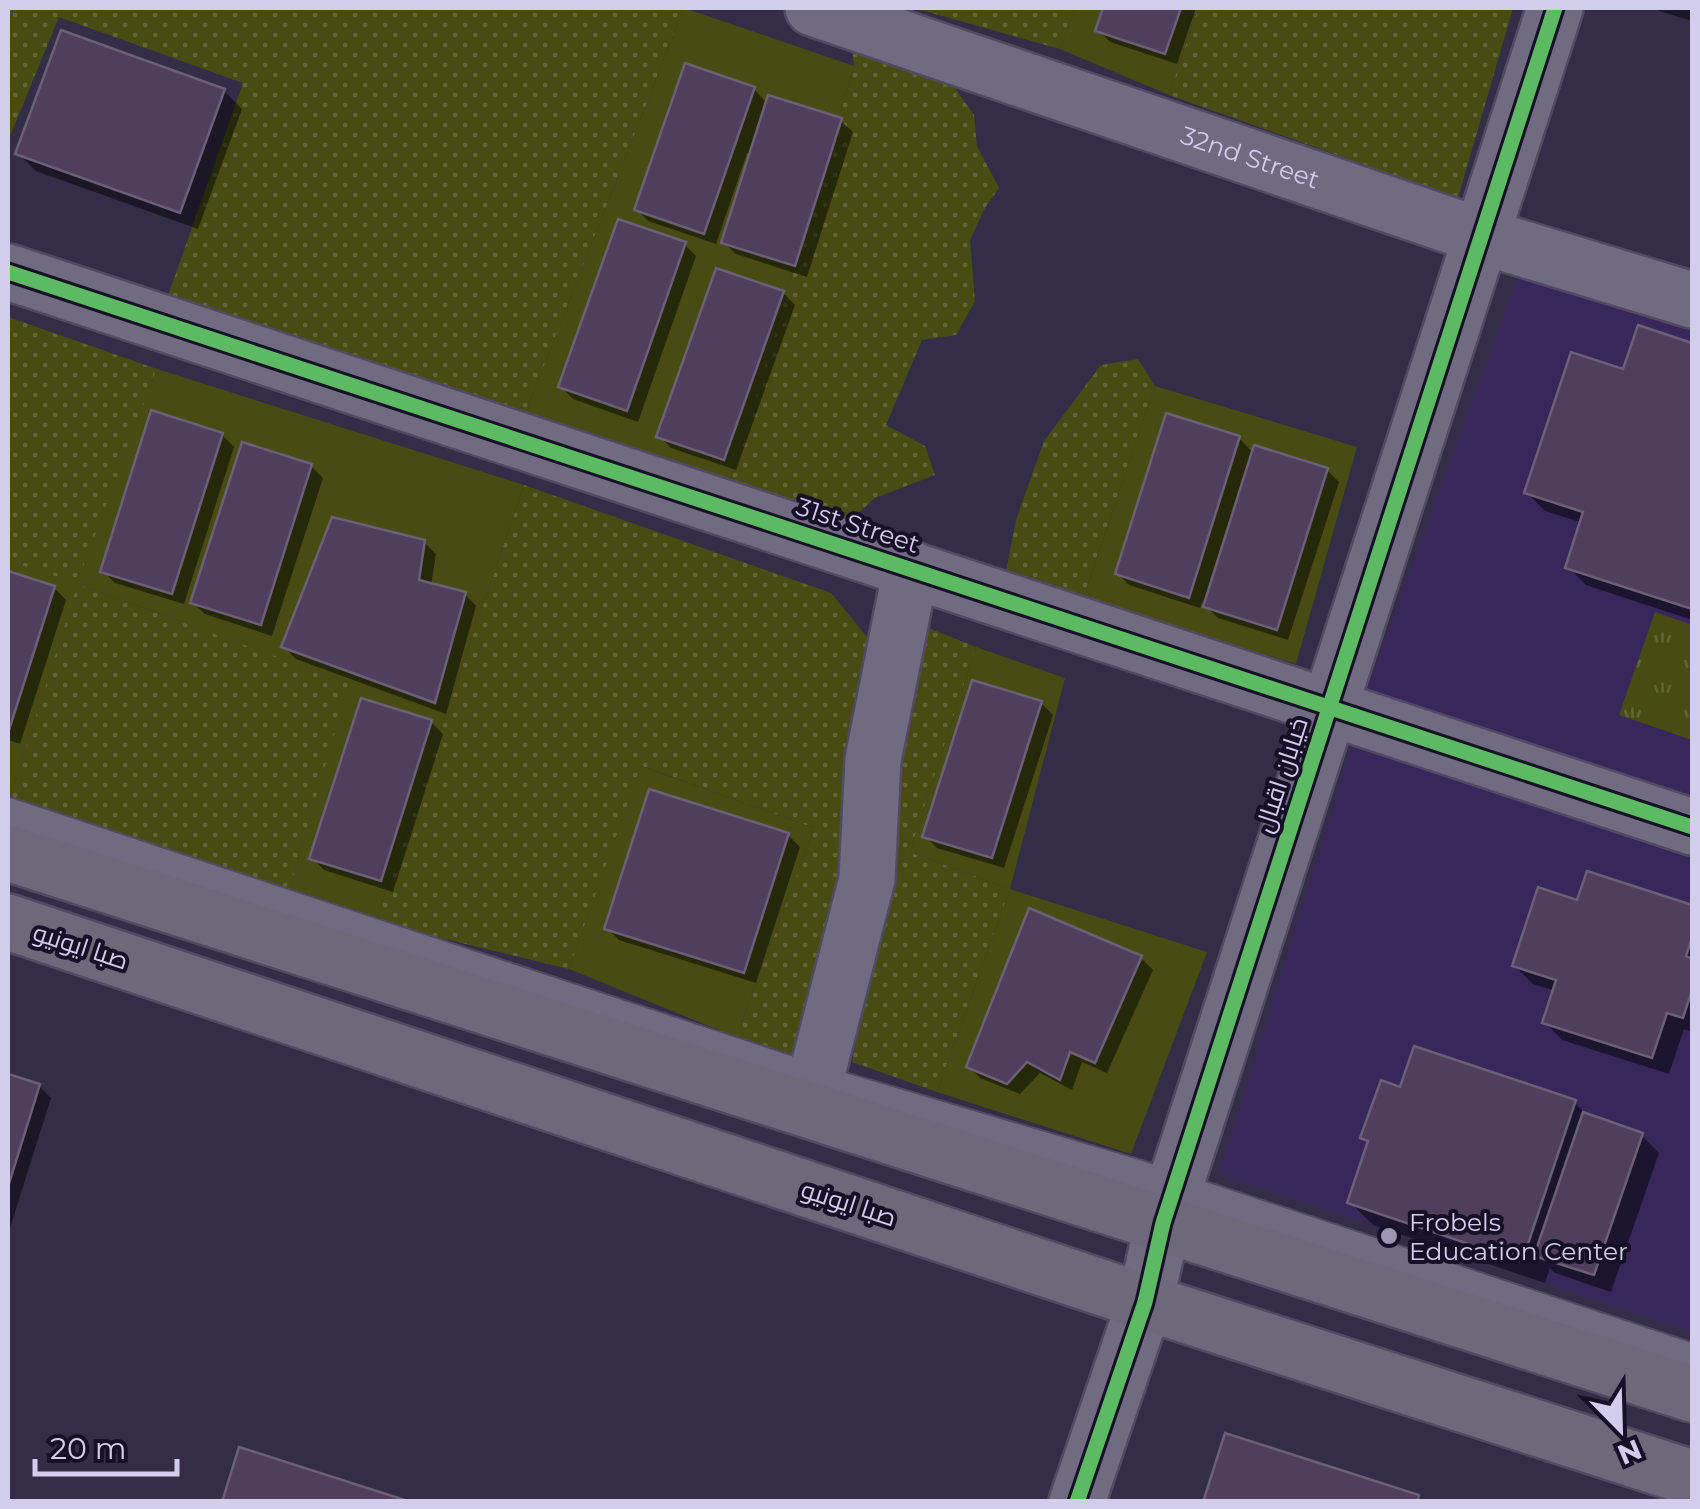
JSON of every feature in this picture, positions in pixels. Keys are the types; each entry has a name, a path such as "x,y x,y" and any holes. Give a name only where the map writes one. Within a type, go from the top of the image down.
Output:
{"main road":[{"path":"8,853 1169,1204 1692,1394"},
{"name":"صبا ایونیو","path":"8,922 1144,1302 1692,1478"}],"street":[{"name":"32nd Street","path":"813,8 1481,236 1692,300"},
{"name":"خیابان اقبال","path":"1077,1502 1144,1302 1169,1204 1555,8"},
{"name":"31st Street","path":"8,272 1692,827"},
{"path":"812,1094 867,880 872,760 910,569"}],"lane":[{"path":"8,812 812,1094"},
{"path":"1169,1204 1692,1358"}],"shaded area":[{"path":"1522,265 1692,321 1692,797 1365,694"},
{"path":"1361,717 1692,837 1692,1332 1219,1174"}],"green space":[{"path":"8,8 684,8 522,422 164,307 243,83 59,17 8,141"},
{"path":"684,8 854,66 727,492 522,422"},
{"path":"914,8 1075,8 1060,49"},
{"path":"1075,8 1198,8 1169,95 1060,49"},
{"path":"1198,8 1513,8 1458,198 1169,95"},
{"path":"852,47 946,75 974,115 977,146 999,188 970,240 975,301 956,335 922,340 886,425 925,446 935,475 875,498 840,530 727,492 854,66"},
{"path":"8,317 157,369 78,584 350,683 287,898 8,804 77,584 8,561"},
{"path":"1138,359 1155,386 1083,599 1004,581 1016,520 1044,441 1101,365"},
{"path":"157,369 524,485 375,922 287,898 349,683 78,584 8,804 8,561 77,583"},
{"path":"1155,386 1357,447 1296,664 1083,599"},
{"path":"524,485 831,593 876,648 854,860 798,1062 736,1037 814,828 642,766 569,969 375,922"},
{"path":"1655,612 1692,625 1692,740 1619,715"},
{"path":"921,625 976,647 910,852 1010,889 937,1092 852,1062 888,892 883,804"},
{"path":"976,647 1065,678 1010,889 910,852"},
{"path":"641,766 814,828 736,1037 569,969"},
{"path":"1010,889 1207,952 1131,1154 937,1092"}],"building":[{"path":"1103,8 1181,8 1165,54 1095,31"},
{"path":"61,30 225,89 180,213 15,154"},
{"path":"685,63 755,87 704,234 634,210"},
{"path":"768,95 842,118 795,266 721,243"},
{"path":"618,219 686,242 627,411 558,387"},
{"path":"716,268 784,291 724,460 656,437"},
{"path":"1638,325 1692,343 1692,609 1565,568 1583,512 1524,493 1571,352 1623,369"},
{"path":"151,410 223,433 172,594 100,572"},
{"path":"1166,413 1240,436 1189,598 1115,574"},
{"path":"242,442 312,464 261,625 190,603"},
{"path":"1254,445 1328,468 1277,630 1203,607"},
{"path":"332,517 425,540 419,580 466,592 435,703 281,647"},
{"path":"8,571 55,586 8,733"},
{"path":"972,680 1042,701 992,858 922,837"},
{"path":"361,698 432,720 381,881 309,859"},
{"path":"649,789 789,833 744,973 604,929"},
{"path":"1587,871 1692,905 1692,938 1686,956 1692,959 1692,990 1683,1018 1667,1013 1652,1058 1542,1023 1556,980 1512,966 1538,887 1577,900"},
{"path":"1029,908 1142,956 1095,1063 1070,1052 1060,1080 1027,1062 1007,1084 966,1067"},
{"path":"1414,1046 1576,1100 1522,1262 1347,1203 1368,1141 1360,1138 1381,1080 1400,1087"},
{"path":"8,1074 40,1084 8,1187"},
{"path":"1583,1112 1643,1133 1594,1275 1534,1256"},
{"path":"1225,1433 1419,1495 1417,1502 1203,1502"},
{"path":"239,1447 411,1502 222,1502"}],"cycle path":[{"path":"1077,1502 1145,1302 1163,1223 1555,8"},
{"path":"8,272 1692,827"}],"place":[{"name":"Frobels Education Center","path":"1389,1236"}]}
